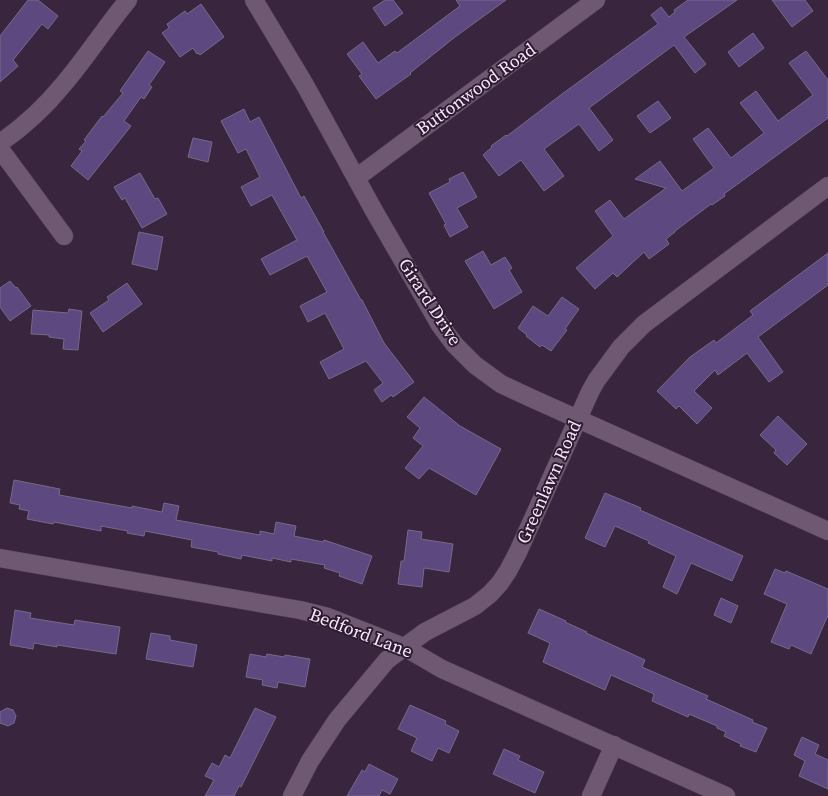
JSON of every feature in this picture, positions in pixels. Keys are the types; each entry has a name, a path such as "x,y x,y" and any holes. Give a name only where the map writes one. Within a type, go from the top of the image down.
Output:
{"street":[{"path":"0,143 31,119 58,91 128,0"},
{"name":"Girard Drive","path":"254,0 305,85 373,209 440,325 455,345 476,365 501,384 530,398 828,531"},
{"name":"Buttonwood Road","path":"356,178 596,0"},
{"path":"0,149 64,236"},
{"name":"Greenlawn Road","path":"292,796 310,762 337,720 387,660 425,632 475,606 500,583 518,552 596,381 621,347 644,324 828,186"},
{"name":"Bedford Lane","path":"0,558 300,610 328,617 404,647 442,669 726,796"},
{"path":"591,796 614,745"}],"building":[{"path":"28,0 38,0 58,16 48,29 42,24 13,60 18,66 0,82 0,36"},
{"path":"385,0 393,0 403,13 385,26 373,8"},
{"path":"456,0 506,0 376,99 359,76 362,74 347,54 363,42 378,63 395,51 397,53 460,6"},
{"path":"688,0 737,0 684,37 706,64 695,73 674,45 589,108 613,140 599,151 579,124 544,149 564,176 544,191 521,160 499,176 483,155 491,146 658,24 651,15 661,7 669,17 675,12 674,10"},
{"path":"772,0 805,0 813,11 792,27"},
{"path":"201,4 224,37 200,55 193,48 180,57 162,33 169,28 167,24 185,11 187,14"},
{"path":"753,33 764,48 739,67 728,52"},
{"path":"148,51 165,62 149,85 152,87 144,99 141,97 124,121 131,126 88,180 71,166 82,151 79,149 86,141 84,140 123,93 120,91"},
{"path":"806,51 828,80 828,118 724,194 725,196 675,231 666,239 669,244 649,259 644,252 617,277 613,273 595,289 576,268 613,236 595,211 610,200 624,219 666,188 635,179 660,161 682,191 714,168 693,139 708,128 731,158 764,133 740,103 756,91 778,121 813,95 789,63"},
{"path":"658,101 671,118 650,133 637,116"},
{"path":"244,109 250,122 259,117 301,198 304,196 384,343 414,382 393,397 391,395 382,402 374,390 383,383 366,361 329,379 320,362 344,349 325,313 308,322 300,306 327,292 307,256 270,275 261,259 297,240 272,195 251,206 241,187 260,177 246,149 238,153 221,121"},
{"path":"193,138 212,142 208,162 188,157"},
{"path":"463,172 477,197 457,208 468,227 450,237 444,225 446,224 429,193 450,182 449,179"},
{"path":"140,173 155,199 158,198 167,214 142,228 125,198 122,200 114,187"},
{"path":"139,232 163,237 157,270 132,264"},
{"path":"483,251 491,265 505,257 512,268 509,270 522,292 494,309 465,261"},
{"path":"828,253 828,285 758,337 783,372 769,382 747,353 718,375 715,370 694,391 712,408 697,424 679,406 676,409 657,391 690,357 714,340 716,343 753,315 750,311"},
{"path":"10,281 17,287 31,306 10,321 0,307 0,288"},
{"path":"127,283 142,304 103,332 90,313 109,300 107,297"},
{"path":"562,297 579,309 565,329 567,330 551,351 542,345 540,347 518,328 533,306 548,316"},
{"path":"69,309 82,311 78,350 63,349 64,339 49,337 49,335 31,334 33,310 68,313"},
{"path":"424,397 460,426 501,449 476,495 429,468 419,479 405,468 423,446 413,438 420,428 407,417"},
{"path":"778,416 807,444 787,465 774,453 776,450 760,435"},
{"path":"14,480 60,489 59,495 132,508 132,506 162,512 164,503 179,506 176,520 260,535 260,531 274,534 276,522 296,526 294,536 323,542 324,540 372,556 362,584 339,576 340,573 324,568 325,565 291,559 291,562 272,558 272,561 242,555 241,559 191,547 192,540 145,531 144,536 101,526 101,531 27,519 29,511 19,509 20,505 10,503"},
{"path":"605,493 743,556 732,581 691,563 677,594 663,587 676,556 648,543 649,541 615,526 605,547 585,538"},
{"path":"408,530 422,532 421,539 453,544 449,572 424,568 422,587 398,584 401,561 404,561"},
{"path":"775,569 785,573 786,571 828,589 828,615 811,654 791,645 789,649 771,642 787,604 764,594"},
{"path":"721,598 738,606 731,623 714,615"},
{"path":"539,609 645,660 642,667 708,696 706,699 767,728 756,752 740,746 741,744 724,736 726,732 717,728 717,726 689,714 688,717 652,701 654,694 611,675 605,690 543,662 550,643 528,633"},
{"path":"15,610 31,613 30,618 74,625 75,620 120,627 116,654 34,643 33,649 10,645"},
{"path":"151,633 170,636 170,640 197,645 193,667 146,659"},
{"path":"250,654 266,657 267,654 284,657 285,655 310,659 305,687 278,682 277,688 262,685 263,680 246,677"},
{"path":"410,705 446,721 445,724 459,731 449,753 438,748 432,761 411,751 417,738 398,729"},
{"path":"7,708 13,710 16,716 14,723 8,726 0,723 0,712"},
{"path":"255,708 276,717 241,787 239,786 234,796 205,796 214,780 205,776 212,763 219,767 225,755 230,758"},
{"path":"802,737 819,745 815,754 828,760 828,789 799,776 805,761 794,755"},
{"path":"504,749 520,756 518,760 544,772 535,793 493,774"},
{"path":"369,764 398,779 390,794 382,790 379,796 347,796 362,770 365,772"}]}
